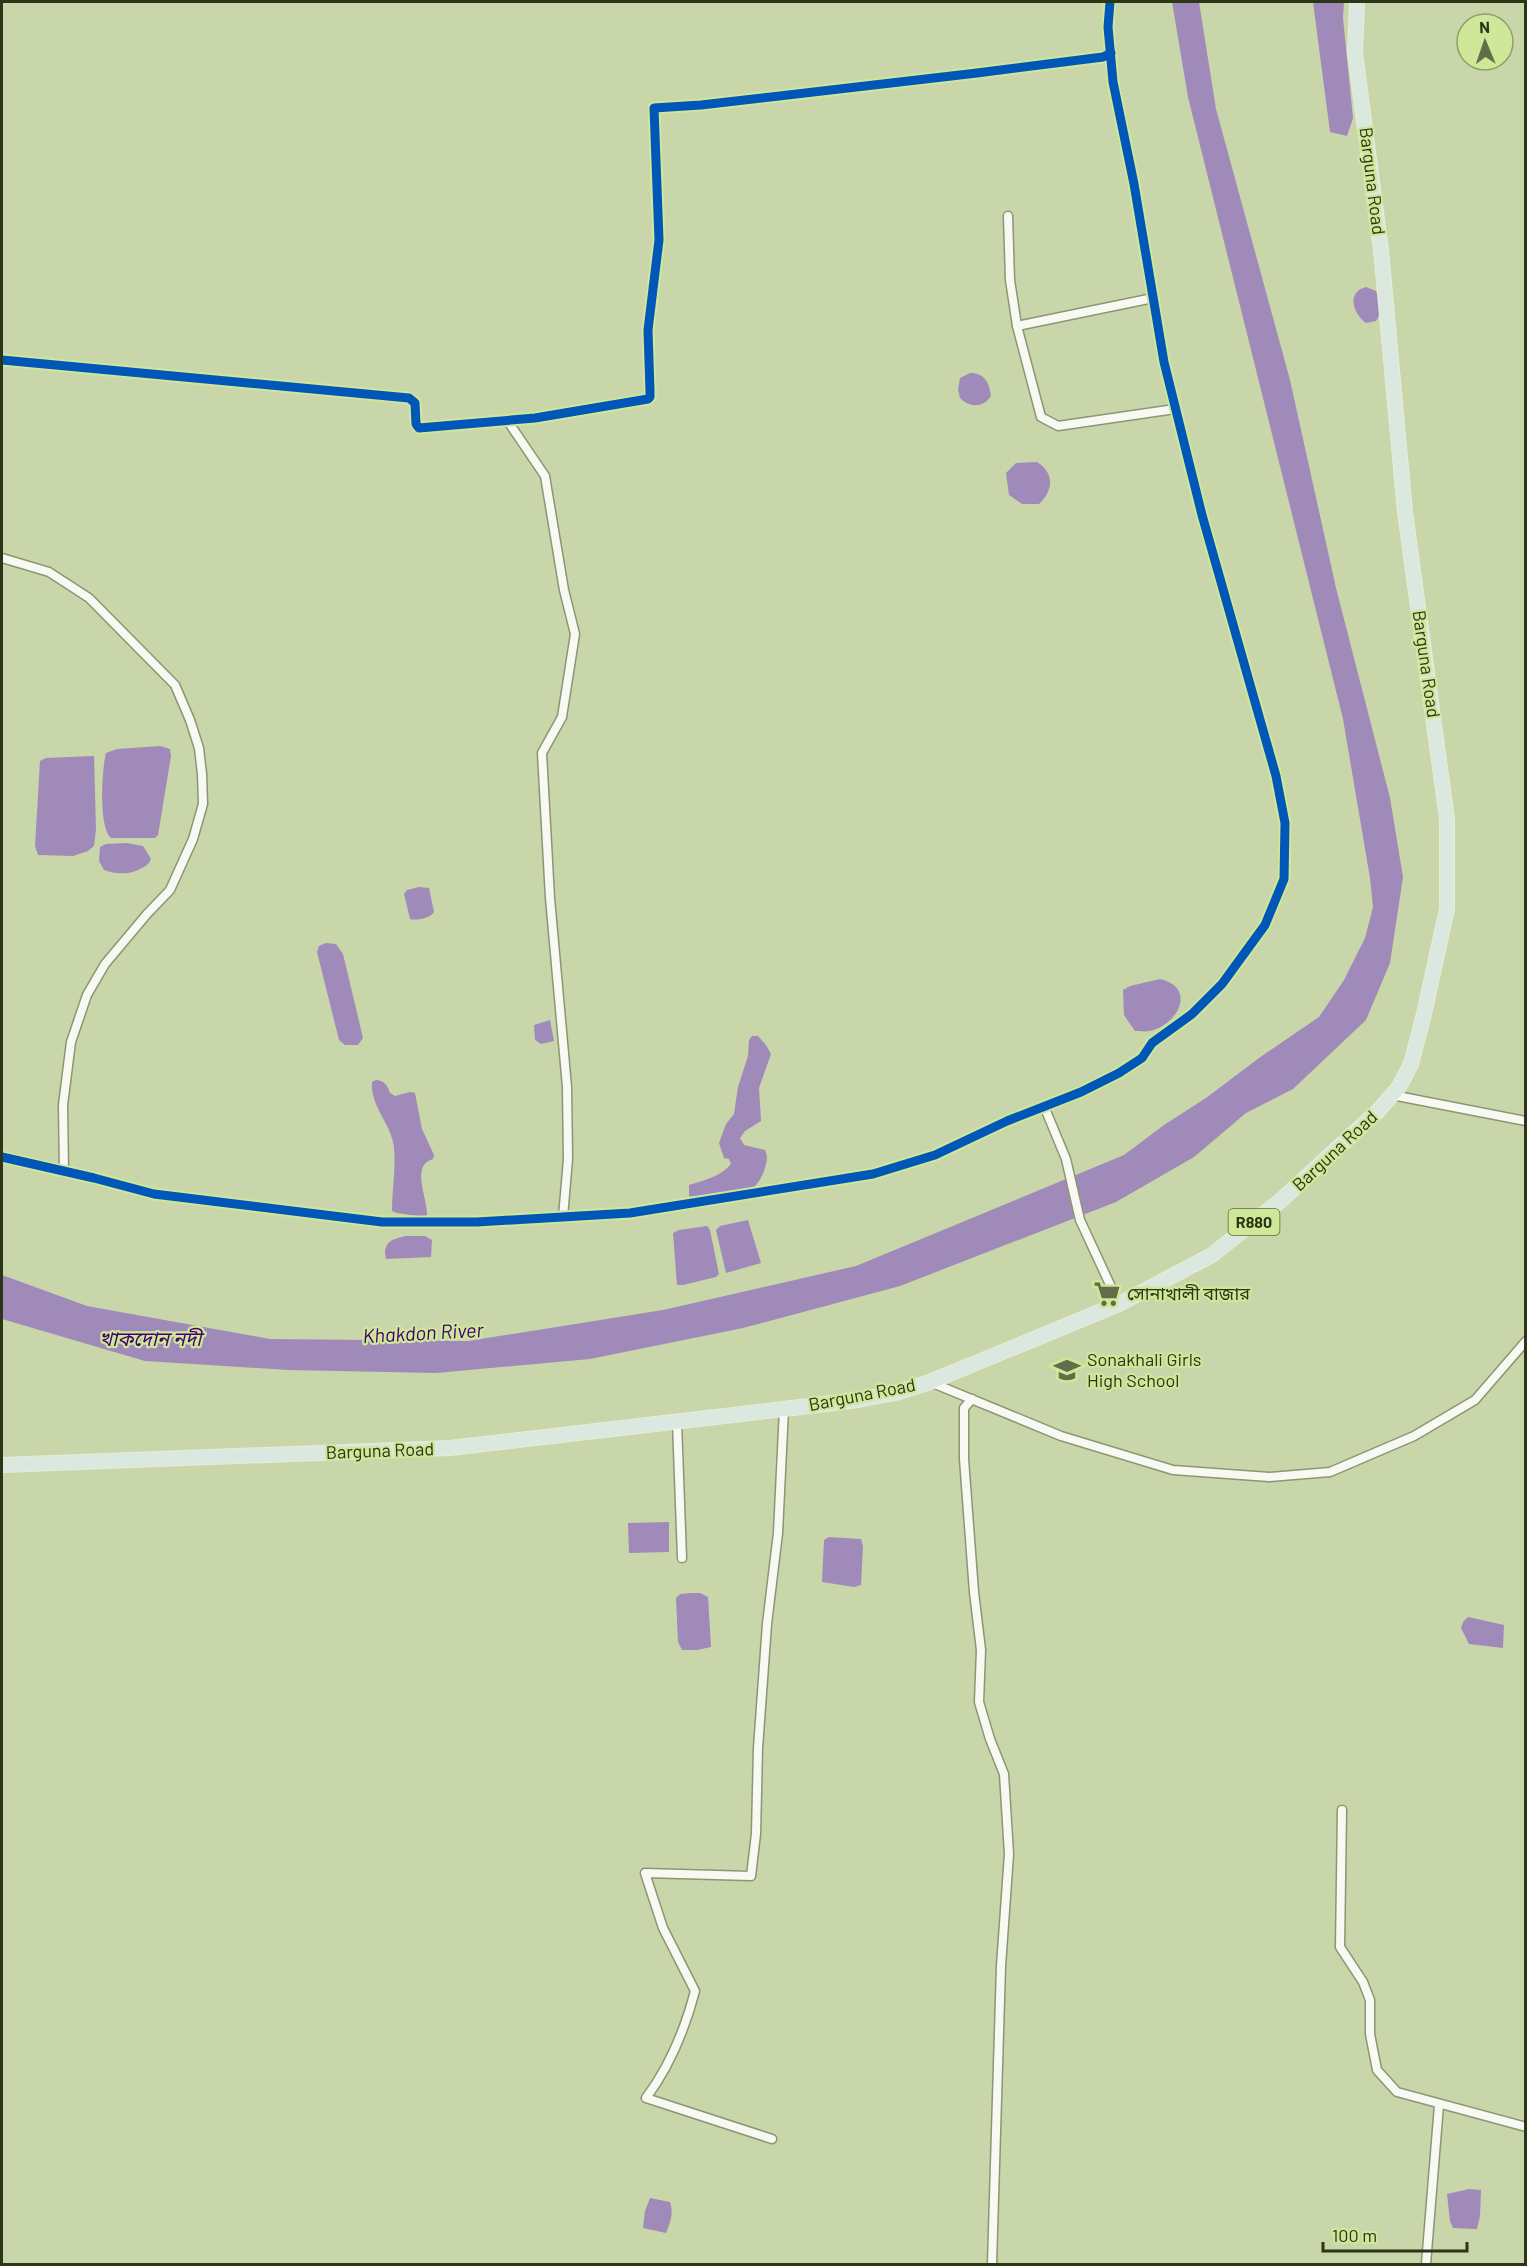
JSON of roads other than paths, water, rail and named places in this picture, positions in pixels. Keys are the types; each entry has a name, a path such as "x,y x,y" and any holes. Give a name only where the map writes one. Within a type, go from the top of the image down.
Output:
{"main road":[{"name":"Barguna Road","path":"2,1465 450,1448 858,1400 895,1393 930,1382 1119,1304 1212,1255 1278,1202 1378,1111 1399,1087 1410,1064 1424,1014 1447,909 1447,819 1405,512 1381,250 1355,52 1357,2"}],"street":[{"path":"2,1157 154,1194 382,1222 477,1222 630,1213 873,1174 935,1155 1007,1121 1081,1092 1119,1072 1142,1058 1152,1043 1192,1014 1222,984 1265,925 1284,879 1285,824 1276,776 1202,515 1164,362 1134,184 1113,82 1108,27 1110,2"},
{"path":"2,360 409,398 415,404 416,424 419,428 507,420 648,399 650,396 648,330 659,240 654,108 701,105 977,74 1103,57 1111,53"},
{"path":"1008,216 1010,280 1017,326 1041,417 1058,426 1175,409"},
{"path":"1017,326 1153,298"},
{"path":"507,420 545,476 564,590 575,634 562,717 542,753 550,898 567,1087 568,1159 563,1217"},
{"path":"2,558 49,572 89,598 175,686 199,748 202,774 203,804 193,838 170,890 105,964 83,1005 71,1042 63,1105 64,1172"},
{"path":"1392,1095 1526,1121"},
{"path":"1044,1107 1066,1159 1080,1220 1119,1304"},
{"path":"930,1382 1061,1436 1173,1470 1269,1477 1330,1472 1414,1436 1475,1400 1526,1341"},
{"path":"972,1399 964,1408 964,1459 974,1593 981,1650 979,1702 1004,1774 1008,1854 1000,1966 992,2265"},
{"path":"772,2139 646,2098 662,2078 687,2021 695,1991 663,1928 645,1873 751,1875 756,1834 758,1748 766,1635 778,1533 784,1409"},
{"path":"677,1422 682,1558"},
{"path":"1342,1810 1340,1947 1363,1982 1370,2000 1370,2034 1377,2070 1397,2092 1526,2127"},
{"path":"1426,2265 1439,2105"}],"water":[{"name":"খাকদোন নদী","path":"1172,2 1199,2 1216,109 1290,380 1336,588 1390,798 1403,877 1390,963 1366,1020 1293,1089 1246,1113 1194,1157 1116,1202 900,1286 743,1328 590,1359 436,1373 288,1370 145,1361 2,1319 2,1275 87,1306 270,1339 468,1341 663,1310 856,1266 1124,1155 1319,1017 1344,980 1365,938 1373,907 1370,878 1343,719 1188,97"},
{"path":"1313,2 1344,2 1343,18 1353,118 1347,136 1330,132"},
{"path":"1366,287 1376,291 1380,310 1376,321 1366,323 1355,309 1354,298 1356,293"},
{"path":"970,373 983,377 989,387 991,396 980,405 968,404 960,398 958,390 960,378"},
{"path":"1037,462 1047,471 1049,477 1047,494 1039,504 1022,504 1009,495 1006,473 1016,463"},
{"path":"160,746 170,749 171,756 158,835 155,838 111,838 104,822 103,810 102,784 106,753 117,749"},
{"path":"94,756 96,829 94,846 88,851 73,856 38,855 35,846 40,761 46,758"},
{"path":"127,843 143,846 151,859 149,863 139,870 128,873 104,870 99,861 100,847 106,844"},
{"path":"419,887 429,888 434,912 424,918 410,919 404,894 407,890"},
{"path":"326,943 336,944 343,954 363,1038 358,1045 345,1045 339,1040 317,952 319,946"},
{"path":"1160,979 1172,984 1178,990 1181,998 1175,1015 1159,1028 1135,1031 1124,1015 1123,990 1130,986"},
{"path":"550,1020 554,1041 541,1044 535,1040 534,1025"},
{"path":"752,1036 758,1036 771,1054 759,1088 761,1121 745,1131 740,1138 744,1145 765,1150 766,1166 756,1185 751,1188 734,1194 689,1196 689,1185 717,1175 731,1164 729,1159 724,1158 719,1143 726,1124 734,1114 738,1087 748,1056 749,1040"},
{"path":"376,1080 384,1082 390,1093 395,1096 415,1093 422,1129 434,1155 433,1159 426,1162 422,1168 422,1183 427,1208 427,1215 424,1217 392,1211 394,1148 374,1099 372,1082"},
{"path":"748,1220 761,1263 726,1273 716,1230 720,1226"},
{"path":"707,1226 710,1230 719,1274 716,1277 677,1285 673,1233"},
{"path":"406,1236 425,1236 432,1240 431,1257 386,1259 385,1249 389,1242"},
{"path":"669,1522 669,1552 629,1553 628,1523"},
{"path":"829,1537 861,1539 863,1546 861,1585 854,1587 822,1582 824,1540"},
{"path":"700,1593 708,1597 711,1647 682,1650 678,1642 676,1598 680,1594"},
{"path":"1468,1617 1504,1625 1503,1648 1469,1644 1461,1628"},
{"path":"1469,2189 1481,2190 1477,2229 1453,2228 1447,2194"},
{"path":"650,2198 670,2202 672,2214 666,2233 643,2228 645,2211"}],"place":[{"name":"সোনাখালী বাজার","path":"1107,1294"},
{"name":"Sonakhali Girls High School","path":"1067,1370"}],"water label":[{"name":"Khakdon River","path":"423,1333"}]}
